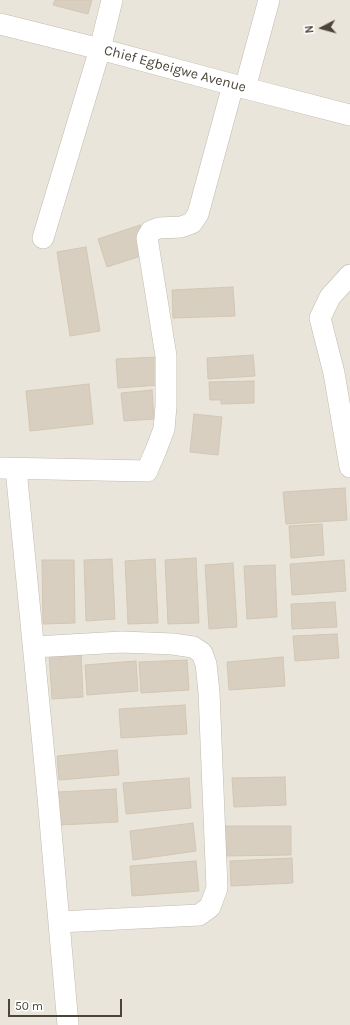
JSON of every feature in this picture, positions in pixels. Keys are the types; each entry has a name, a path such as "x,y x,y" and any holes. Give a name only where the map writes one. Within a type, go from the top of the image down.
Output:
{"street":[{"path":"43,238 100,49 112,0"},
{"path":"68,1025 48,786 34,647 8,469 147,471 164,429 166,406 166,356 147,238 151,231 159,228 181,226 192,223 198,214 269,0"},
{"name":"Chief Egbeigwe Avenue","path":"0,24 350,115"},
{"path":"350,275 330,297 320,318 334,373 350,467"},
{"path":"34,647 122,642 172,644 193,647 202,652 206,664 208,685 218,888 210,907 199,915 59,922"}],"shaded area":[{"path":"0,0 350,0 350,1025 0,1025"}],"building":[{"path":"55,0 92,0 88,14 53,5"},
{"path":"140,225 147,254 107,267 98,239"},
{"path":"86,247 100,331 70,336 57,252"},
{"path":"233,287 235,316 173,318 172,290"},
{"path":"253,355 255,376 208,379 207,358"},
{"path":"158,357 160,385 118,388 116,359"},
{"path":"254,381 254,403 221,404 221,400 210,400 209,382"},
{"path":"89,384 93,424 30,431 26,391"},
{"path":"152,390 154,419 124,421 121,393"},
{"path":"194,414 222,417 218,455 190,452"},
{"path":"345,488 347,520 286,524 283,492"},
{"path":"322,524 324,555 291,558 289,526"},
{"path":"196,558 199,623 168,624 165,560"},
{"path":"112,559 115,619 86,621 84,560"},
{"path":"155,559 158,623 128,624 125,561"},
{"path":"42,560 74,560 75,623 43,624"},
{"path":"344,560 346,591 292,595 290,564"},
{"path":"233,563 237,627 209,629 205,565"},
{"path":"275,565 277,617 247,619 244,566"},
{"path":"335,602 337,627 292,629 291,604"},
{"path":"337,634 339,658 295,661 293,636"},
{"path":"81,651 83,697 52,699 49,653"},
{"path":"283,657 285,686 229,690 227,662"},
{"path":"187,660 189,690 141,693 139,662"},
{"path":"136,661 138,691 87,695 85,665"},
{"path":"185,705 187,734 121,738 119,709"},
{"path":"117,750 119,775 59,780 57,756"},
{"path":"285,777 286,805 234,807 232,778"},
{"path":"189,778 191,808 126,814 123,783"},
{"path":"116,789 118,822 60,825 58,792"},
{"path":"193,823 196,851 133,860 130,831"},
{"path":"224,826 291,826 291,855 224,856"},
{"path":"292,858 293,883 231,886 230,861"},
{"path":"196,861 199,891 132,896 130,866"}]}
